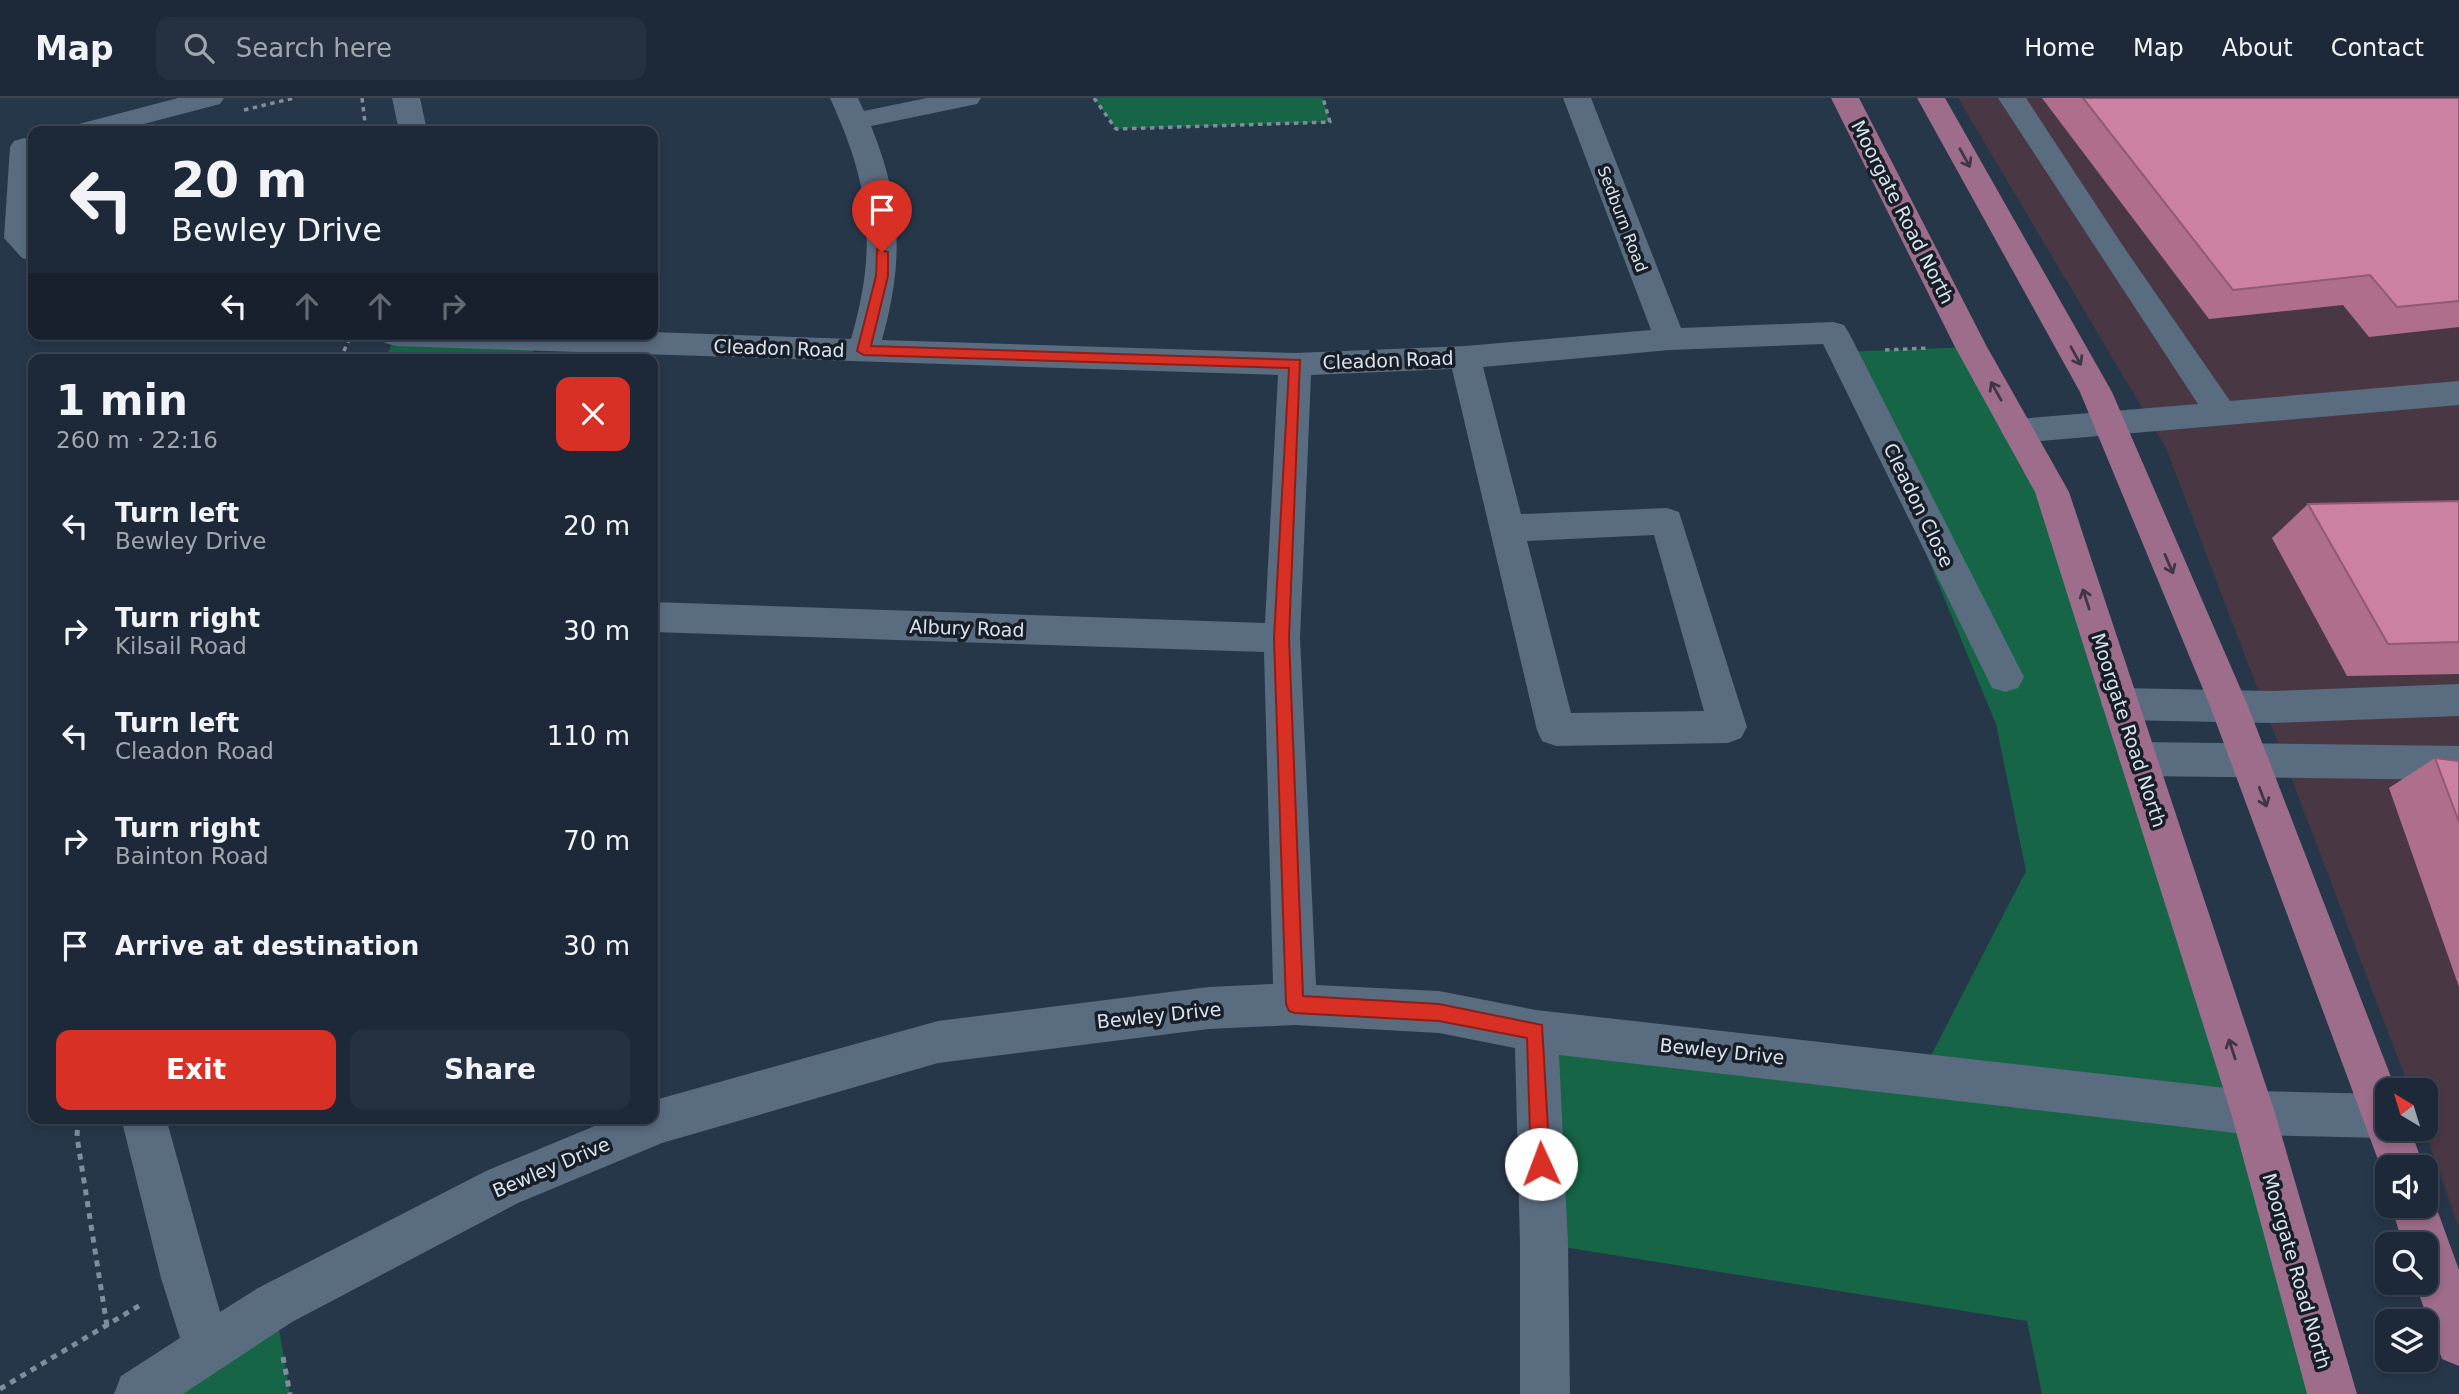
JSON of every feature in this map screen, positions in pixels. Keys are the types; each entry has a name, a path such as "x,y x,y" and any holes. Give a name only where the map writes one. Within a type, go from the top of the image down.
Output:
{"main road":[{"name":"Moorgate Road North","path":"1845,98 1971,347 2052,492 2253,1114 2332,1394"},
{"path":"1931,98 2096,391 2229,706 2375,1095"},
{"path":"2418,1218 2459,1342"}],"street":[{"path":"406,98 412,126"},
{"path":"864,351 882,276 881,203 850,110 967,98"},
{"name":"Sedburn Road","path":"1577,98 1670,339"},
{"path":"2012,98 2112,253 2222,414"},
{"path":"103,126 202,99"},
{"path":"19,148 19,238 28,246"},
{"name":"Cleadon Road","path":"542,340 1295,364 1465,357 1670,339 1838,342"},
{"name":"Cleadon Close","path":"1838,342 2005,677"},
{"path":"1465,357 1556,730 1728,727 1667,520 1507,528"},
{"path":"1295,364 1282,638 1295,1004"},
{"path":"2018,431 2459,393"},
{"name":"Albury Road","path":"658,617 1282,638"},
{"path":"2120,704 2229,706 2459,700"},
{"path":"2138,759 2459,763"},
{"name":"Bewley Drive","path":"658,1123 938,1042 1209,1008 1295,1004 1439,1013 1536,1031 2253,1114 2375,1123"},
{"path":"1536,1031 1544,1244 1545,1394"},
{"path":"145,1124 185,1278 208,1349"},
{"name":"Bewley Drive","path":"139,1394 275,1305 502,1187 655,1124"}],"path":[{"path":"362,98 365,126"},
{"path":"1094,98 1116,129 1330,122 1323,98"},
{"path":"1838,342 1971,347"},
{"path":"78,1124 77,1137 107,1326"},
{"path":"0,1389 185,1278"}],"shaded area":[{"path":"1958,98 2459,98 2459,1228 2438,1169 2438,1155 2433,1155 2428,1141 2438,1141 2438,1078 2405,1078 2166,448"}],"green space":[{"path":"1094,98 1323,98 1330,122 1116,129"},
{"path":"394,340 538,340 532,354 387,354"},
{"path":"1971,347 2052,492 2332,1394 2042,1394 2027,1321 1544,1244 1536,1031 1922,1073 2026,871 1996,724 1843,352"},
{"path":"275,1305 290,1394 152,1394"}],"building":[{"path":"2083,98 2459,98 2459,301 2397,307 2370,275 2233,290"},
{"path":"2459,501 2459,642 2388,644 2308,504"},
{"path":"2435,758 2459,761 2459,822"}],"route":[{"path":"882,252 882,276 864,351 1295,364 1282,638 1295,1004 1439,1013 1536,1031 1541,1164"}]}
